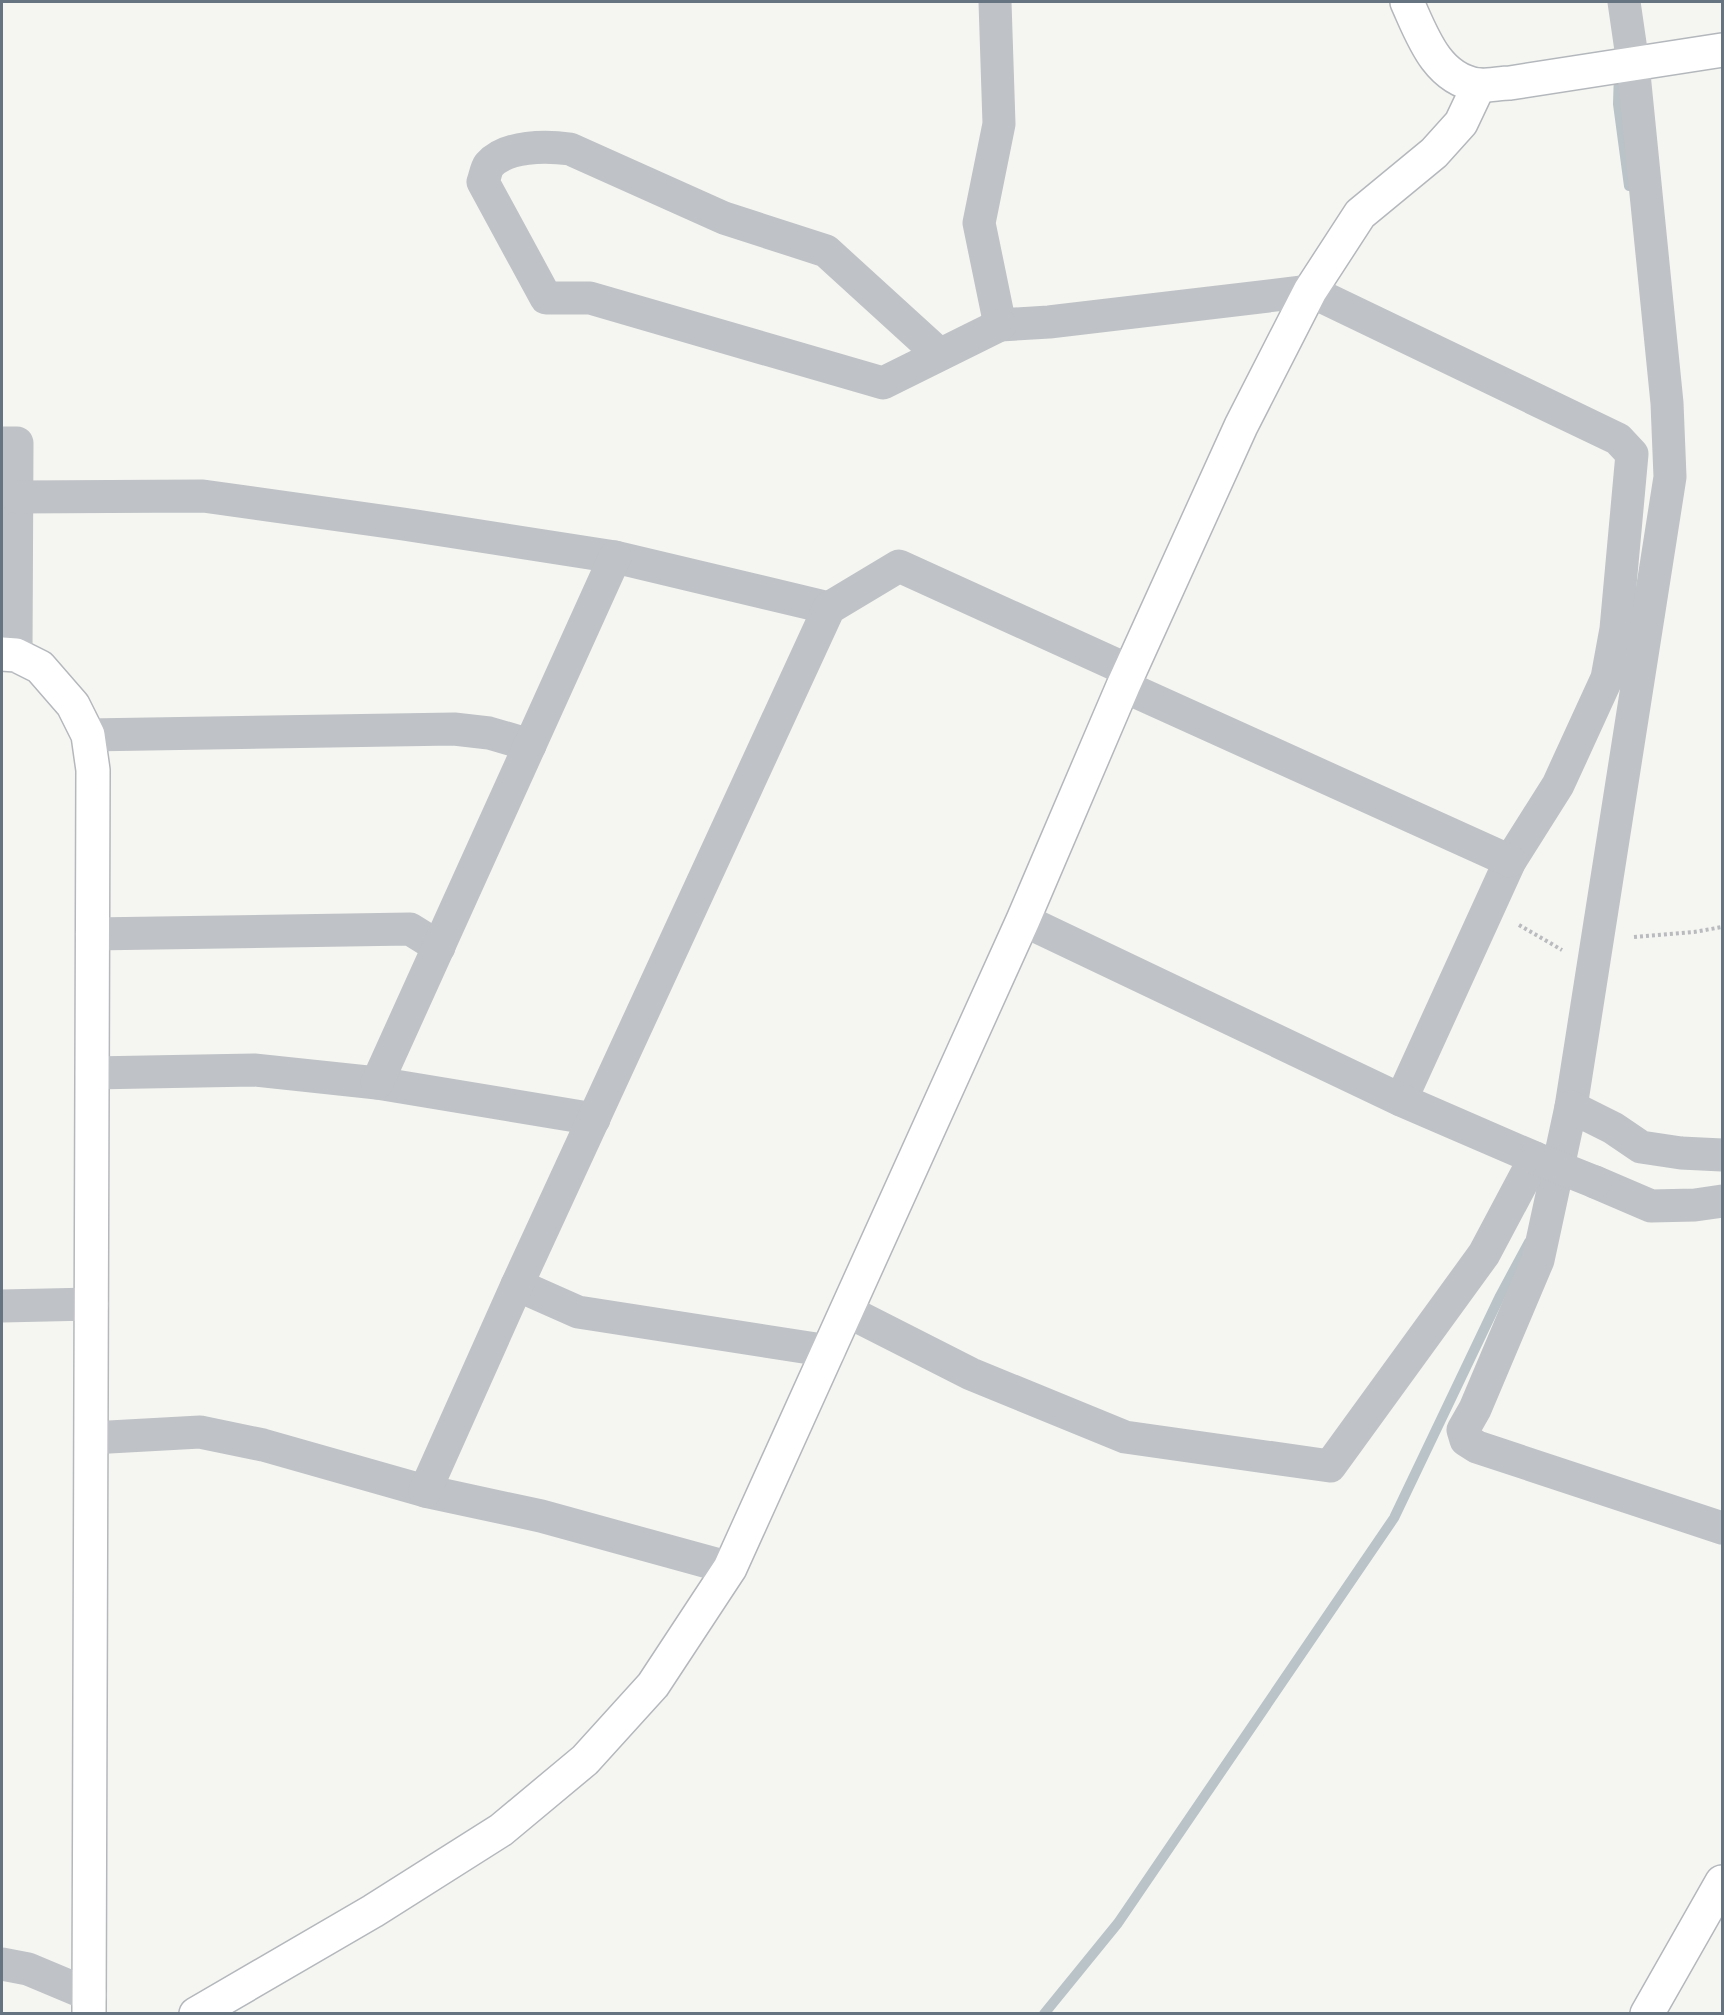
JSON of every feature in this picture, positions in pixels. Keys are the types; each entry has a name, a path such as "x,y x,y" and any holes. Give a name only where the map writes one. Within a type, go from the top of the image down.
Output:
{"street":[{"path":"995,2 999,124 979,223 1000,325"},
{"path":"1407,2 1432,54 1447,73 1479,85 1510,83 1722,50"},
{"path":"1624,2 1633,64 1667,402 1670,477 1571,1107 1538,1260 1475,1409 1463,1430 1466,1440 1477,1447 1722,1528"},
{"path":"196,2013 373,1911 501,1830 585,1760 653,1685 730,1568 1023,920 1127,679 1241,426 1310,291 1360,214 1434,153 1461,123 1479,85"},
{"path":"939,354 826,251 724,218 570,148 544,146 503,154 488,165 483,182 546,298 590,297 883,383 1000,325 1049,322 1310,291 1618,439 1632,454 1616,629 1606,678 1558,785 1510,861 1401,1100"},
{"path":"2,443 17,443 17,497 9,654 40,667 74,705 88,735 93,770 89,2004 28,1969 2,1964"},
{"path":"17,497 203,496 615,557 829,608"},
{"path":"377,1083 615,557"},
{"path":"425,1491 517,1285 829,608 899,566 1127,679 1510,861"},
{"path":"88,735 454,729 489,733 530,746"},
{"path":"1023,920 1401,1100 1651,1206 1695,1205 1722,1201"},
{"path":"92,934 410,929 439,946"},
{"path":"92,1073 254,1070 377,1083 594,1119"},
{"path":"1571,1107 1613,1128 1641,1147 1681,1153 1722,1155"},
{"path":"847,1311 971,1374 1125,1437 1330,1466 1484,1254 1535,1158"},
{"path":"517,1285 578,1312 829,1351"},
{"path":"2,1306 92,1304"},
{"path":"91,1438 200,1432 263,1445 425,1491 541,1516 730,1568"},
{"path":"1647,2013 1722,1882"}],"path":[{"path":"1488,908 1564,951 1631,937 1682,934 1722,927"}],"waterway":[{"path":"1619,73 1618,104 1629,186"},
{"path":"1044,2014 1118,1923 1394,1518 1500,1296 1529,1242"}]}
